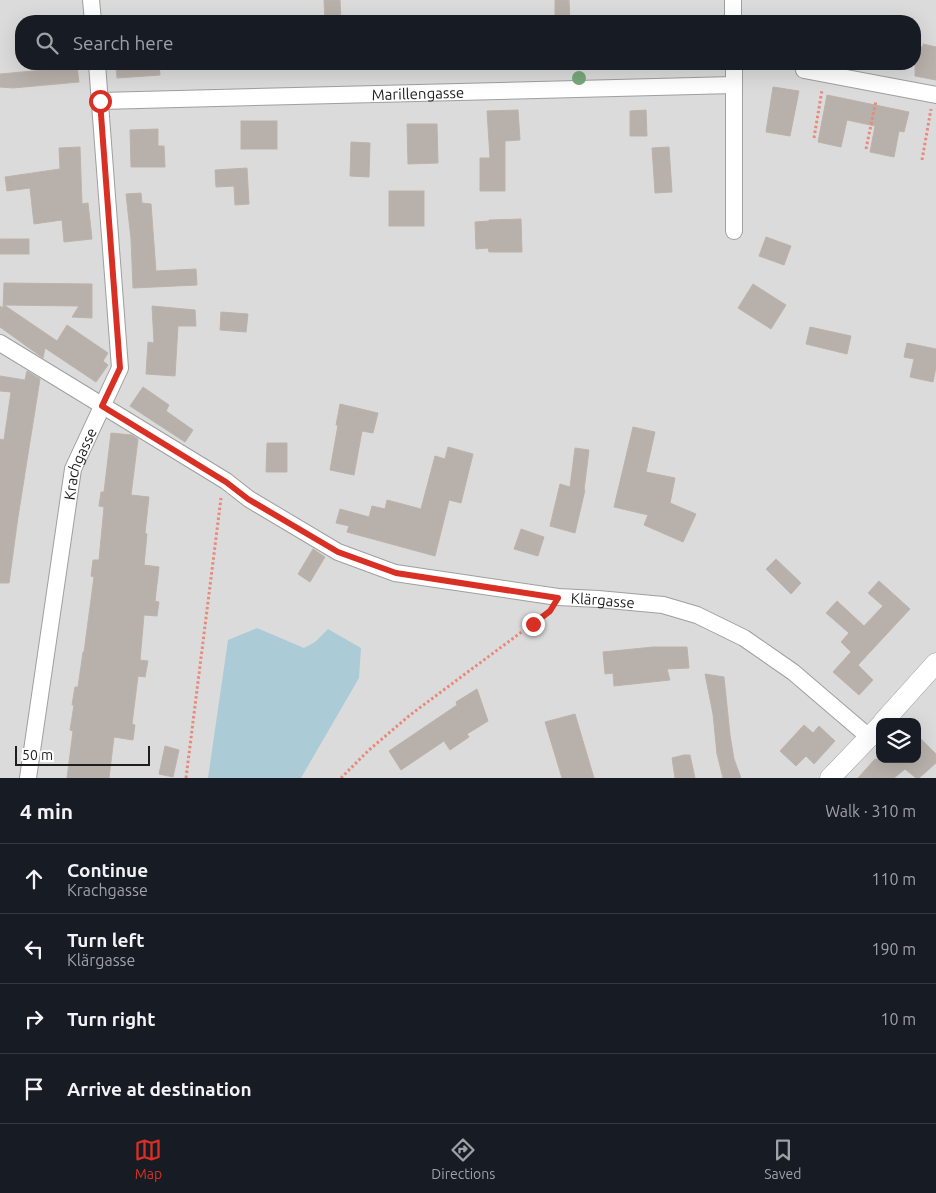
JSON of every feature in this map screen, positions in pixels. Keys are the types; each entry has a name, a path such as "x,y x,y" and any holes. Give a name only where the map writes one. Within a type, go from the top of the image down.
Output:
{"street":[{"path":"91,0 92,15"},
{"path":"733,0 733,15"},
{"name":"Krachgasse","path":"28,778 73,469 120,368 97,70"},
{"path":"734,70 734,231"},
{"path":"804,70 935,95"},
{"name":"Marillengasse","path":"100,101 734,85"},
{"name":"Klärgasse","path":"0,343 226,482 248,499 338,552 396,573 558,598 598,599 663,605 697,615 744,638 794,672 874,732"},
{"path":"887,718 936,663"},
{"path":"830,778 874,732"}],"path":[{"path":"814,138 825,73"},
{"path":"866,149 879,84"},
{"path":"922,160 935,95"},
{"path":"186,778 219,506 226,482"},
{"path":"341,778 369,750 410,715 550,611 558,598"}],"shaded area":[{"path":"0,0 936,0 936,778 0,778"}],"water":[{"path":"257,628 304,648 315,642 328,629 361,648 359,678 301,778 208,778 228,640"}],"building":[{"path":"324,0 340,0 341,15 325,15"},
{"path":"555,0 569,0 570,15 555,15"},
{"path":"923,44 936,47 936,80 915,76 915,70 921,70 921,46 923,47"},
{"path":"44,70 77,70 79,82 13,88 0,87 0,74"},
{"path":"116,70 160,70 160,75 117,78"},
{"path":"773,87 799,91 790,136 766,132"},
{"path":"827,95 909,112 904,132 899,131 894,157 870,152 875,126 847,120 841,147 818,142"},
{"path":"518,110 520,140 505,141 505,191 480,191 480,158 490,158 487,111"},
{"path":"646,110 647,136 630,136 630,111"},
{"path":"241,121 277,121 277,149 241,149"},
{"path":"407,124 437,124 438,163 408,164"},
{"path":"158,129 158,146 164,146 165,167 131,167 130,130"},
{"path":"351,142 370,143 369,177 350,176"},
{"path":"80,147 82,204 88,203 92,239 64,242 62,220 34,224 30,188 7,191 5,177 60,169 59,148"},
{"path":"669,147 672,192 655,193 652,148"},
{"path":"247,168 249,204 235,205 234,186 216,187 215,170"},
{"path":"389,191 424,191 424,226 389,226"},
{"path":"141,193 142,203 151,204 156,271 196,269 197,285 133,288 131,239 126,194"},
{"path":"521,219 522,252 489,252 488,248 476,249 475,222"},
{"path":"766,237 791,246 784,265 759,256"},
{"path":"0,239 29,239 29,254 0,254"},
{"path":"4,283 92,284 92,318 72,317 79,306 4,305 57,341 67,325 108,353 103,361 108,365 96,382 45,348 43,358 0,327 0,306 3,308"},
{"path":"753,284 786,305 771,329 738,308"},
{"path":"152,306 195,310 196,326 178,326 175,376 146,374 148,342 154,343"},
{"path":"221,312 248,314 246,332 220,330"},
{"path":"810,327 851,336 847,354 806,344"},
{"path":"907,343 936,349 936,367 933,382 910,377 914,359 904,357"},
{"path":"27,371 40,379 9,583 0,583 0,439 4,440 11,392 0,391 0,376 25,380"},
{"path":"143,387 169,405 166,411 193,430 185,442 130,406"},
{"path":"340,404 378,413 373,433 362,431 354,475 330,470"},
{"path":"633,427 655,432 646,472 675,478 670,503 696,514 683,542 644,525 648,515 614,507"},
{"path":"111,433 132,435 138,439 131,495 149,497 144,565 159,567 155,601 159,602 157,616 144,615 140,660 148,661 145,677 138,676 132,724 135,725 133,740 114,737 109,778 67,778 73,731 70,730 74,705 72,705 75,687 78,687 84,652 94,577 91,576 93,560 99,560 104,507 99,506 101,492 104,492"},
{"path":"267,443 287,443 287,472 266,472"},
{"path":"448,447 473,454 461,503 449,500 435,556 347,532 349,526 336,523 340,509 369,517 372,506 385,509 387,500 421,509 435,456 445,459"},
{"path":"575,448 589,450 585,490 575,533 550,526 560,484 570,487"},
{"path":"521,529 544,537 538,556 514,549"},
{"path":"313,549 325,557 310,582 298,574"},
{"path":"776,559 801,583 791,594 766,569"},
{"path":"879,581 910,609 858,665 873,680 859,695 833,672 851,652 841,642 849,633 826,613 837,601 864,626 883,606 868,593"},
{"path":"653,647 687,647 689,668 667,669 670,680 614,686 613,673 605,674 603,652"},
{"path":"705,674 724,677 734,759 741,778 723,778 717,754 713,714"},
{"path":"477,689 488,721 467,734 469,737 450,750 444,741 401,770 389,751 457,705 456,702"},
{"path":"575,714 594,778 562,778 545,722"},
{"path":"804,725 813,733 819,726 835,741 814,764 806,756 796,766 780,751"},
{"path":"921,739 936,754 936,763 919,778 916,778 905,769 894,778 858,778 875,759 876,763 921,763"},
{"path":"165,746 179,750 173,777 159,774"},
{"path":"690,755 695,778 675,778 672,758"}],"route":[{"path":"100,101 120,368 102,406 226,482 248,499 338,552 396,573 558,598 550,611 533,624"}]}
